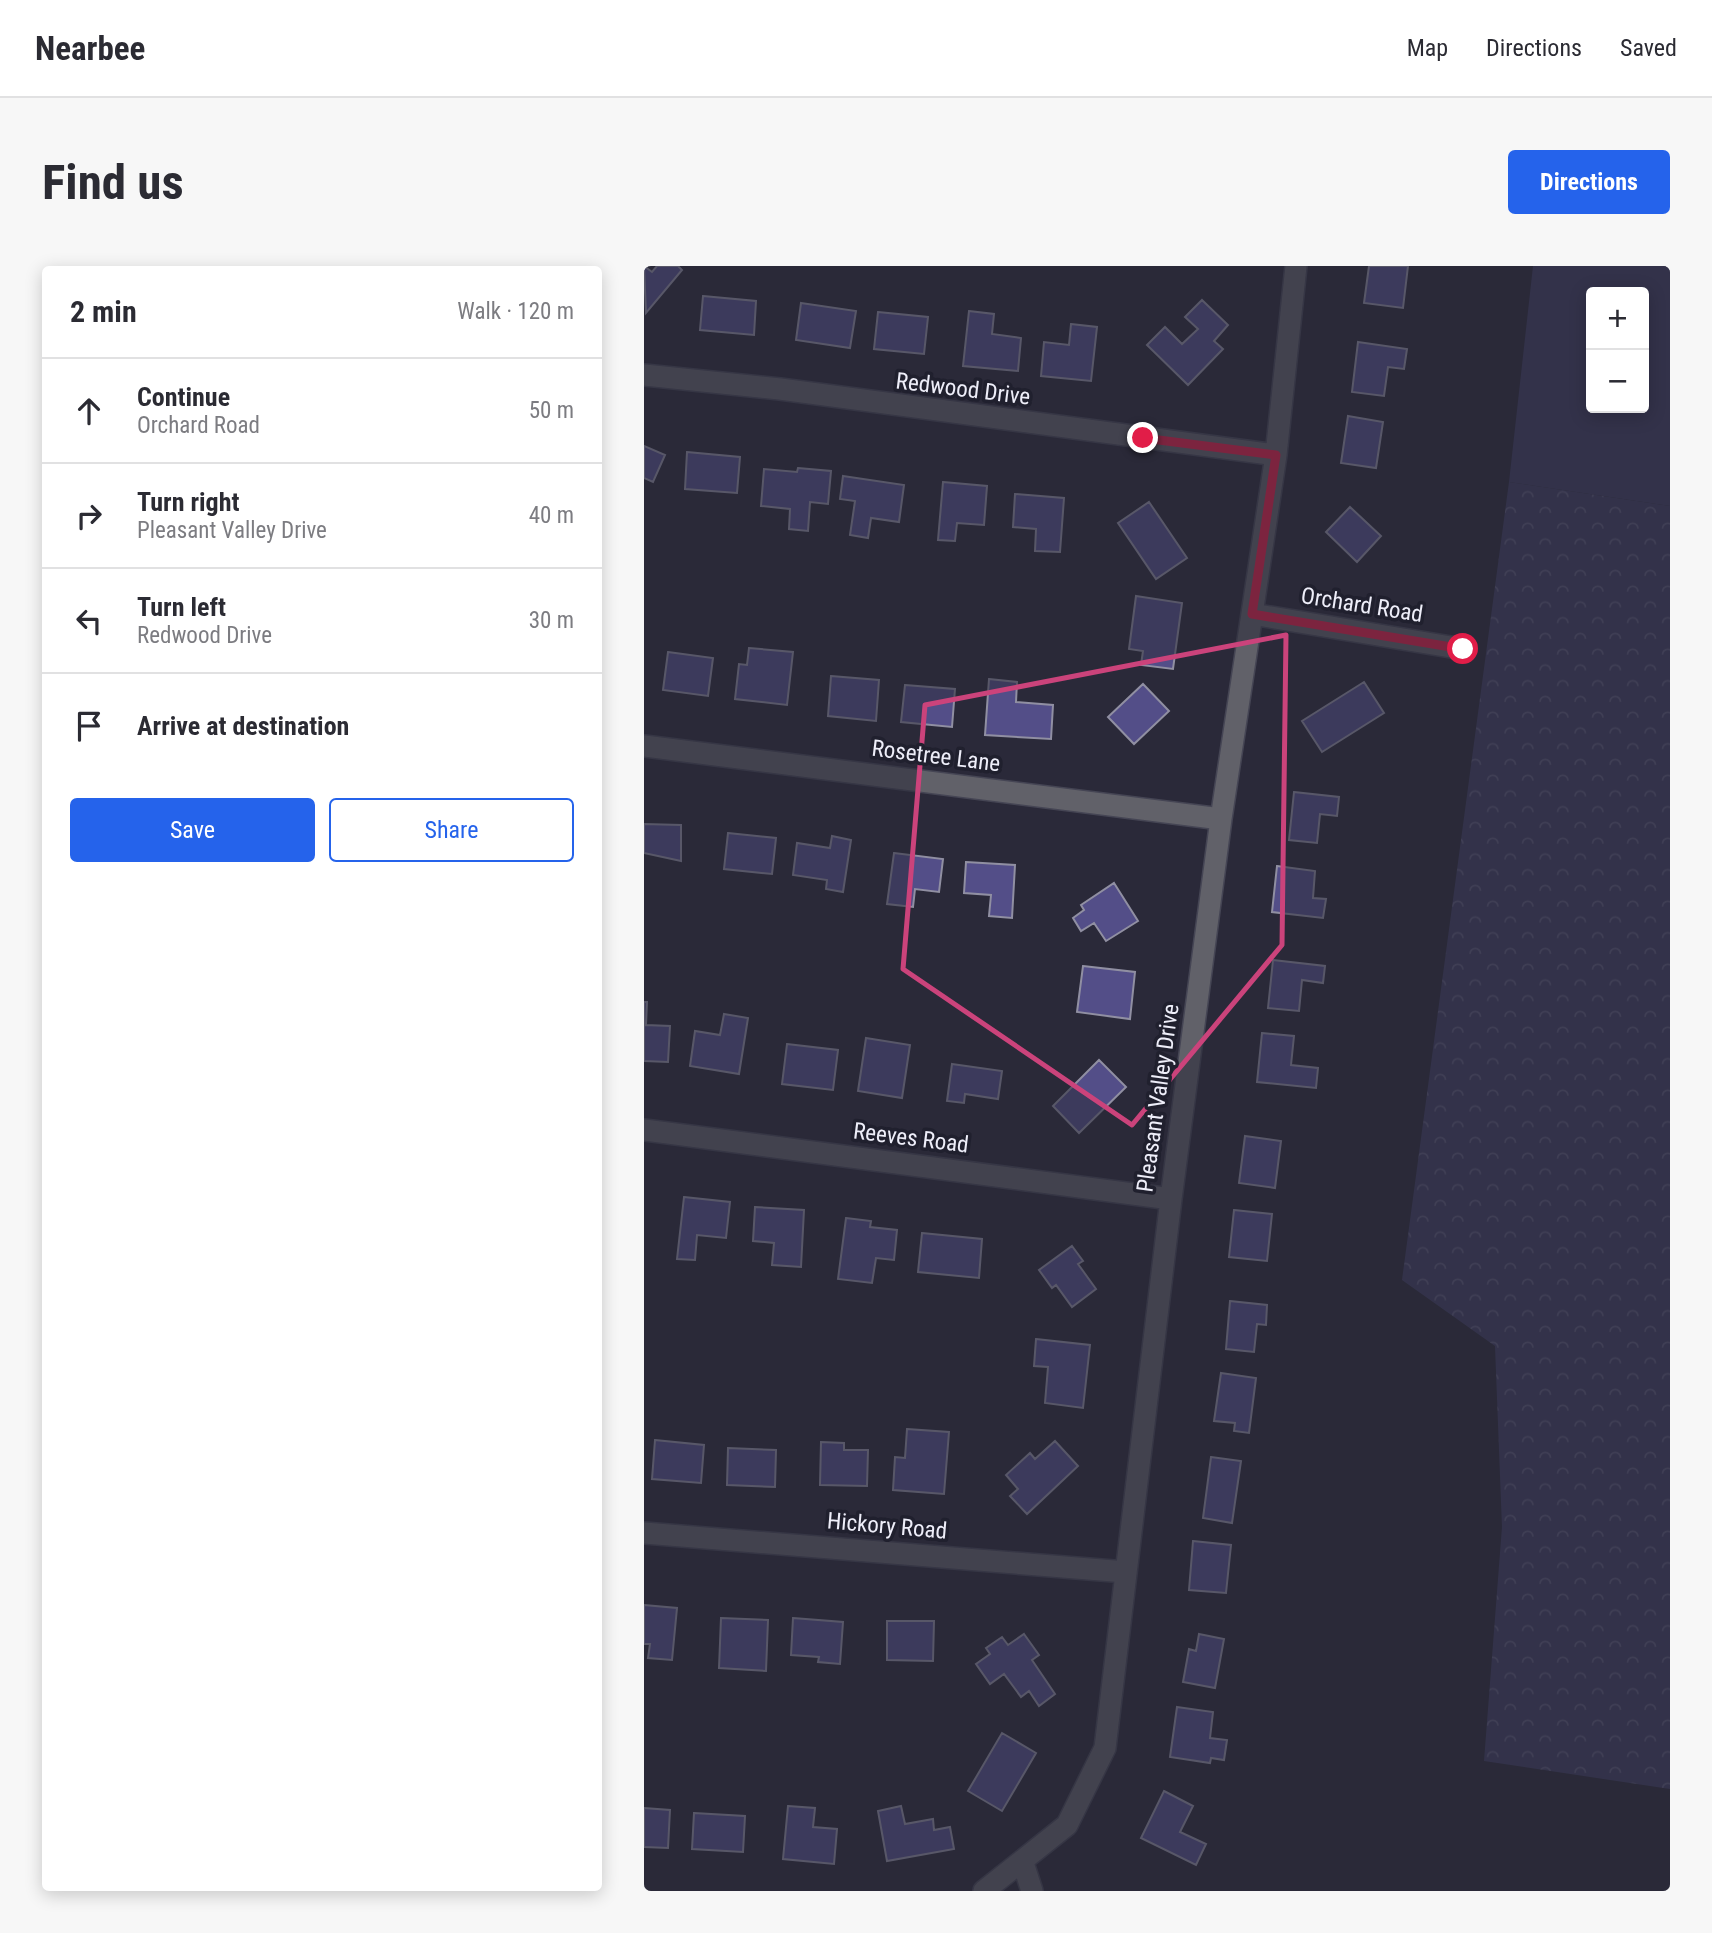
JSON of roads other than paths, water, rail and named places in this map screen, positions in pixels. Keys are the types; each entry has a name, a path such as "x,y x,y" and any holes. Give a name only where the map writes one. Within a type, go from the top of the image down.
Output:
{"street":[{"name":"Pleasant Valley Drive","path":"984,1891 1023,1863 1067,1825 1105,1748 1171,1199 1221,819 1276,455 1296,266"},
{"name":"Redwood Drive","path":"644,375 780,389 1276,455"},
{"name":"Orchard Road","path":"1252,614 1463,649"},
{"name":"Rosetree Lane","path":"644,747 1221,819"},
{"name":"Reeves Road","path":"644,1129 1171,1199"},
{"name":"Hickory Road","path":"644,1533 1126,1572"},
{"path":"1023,1863 1032,1891"}]}
